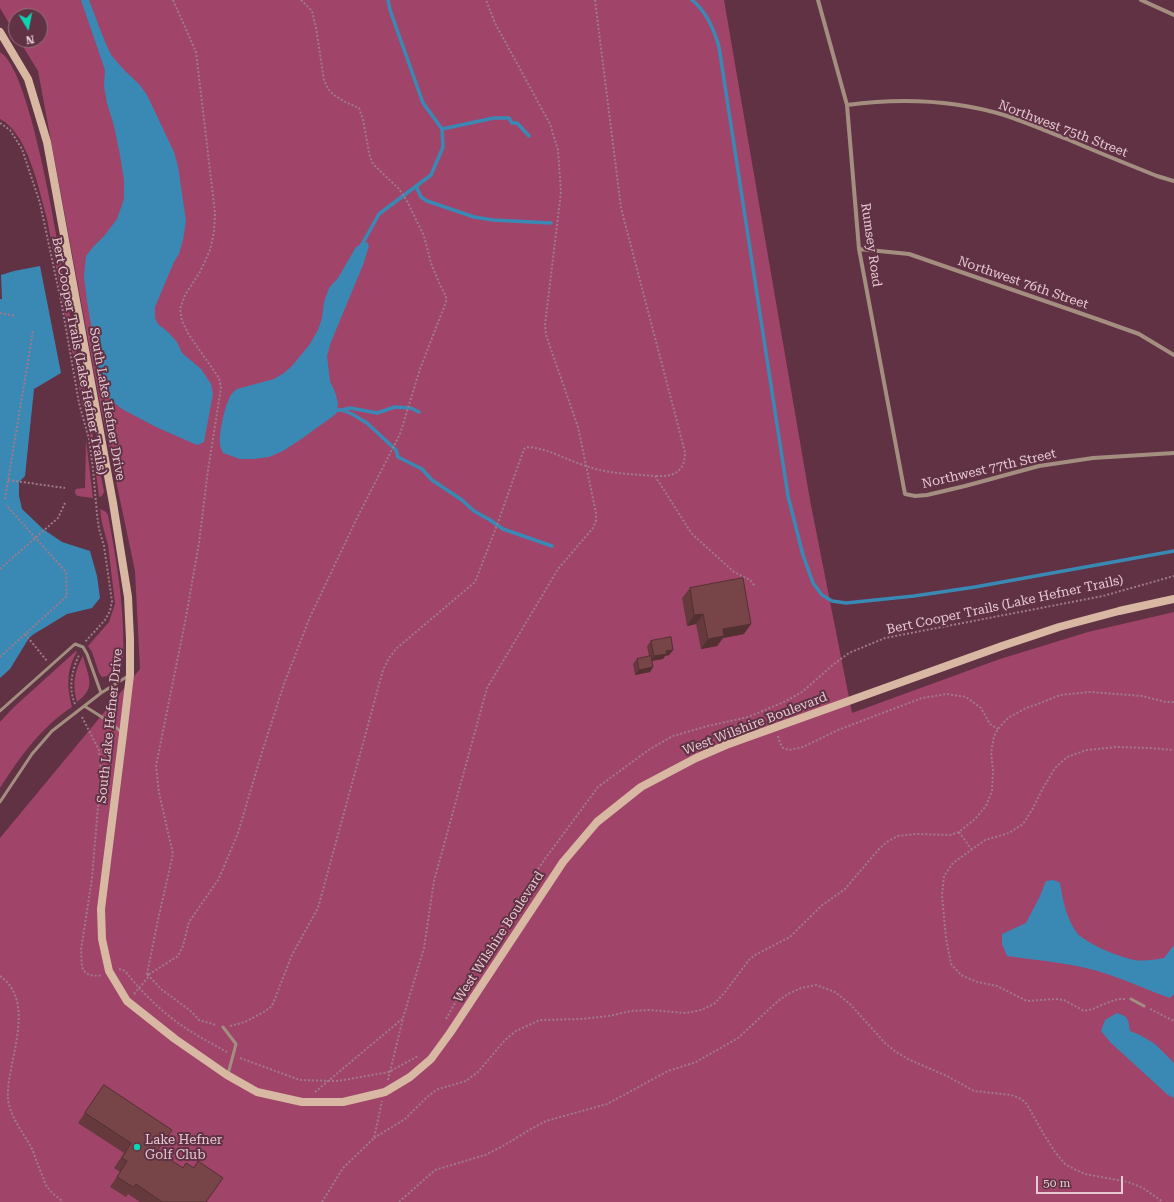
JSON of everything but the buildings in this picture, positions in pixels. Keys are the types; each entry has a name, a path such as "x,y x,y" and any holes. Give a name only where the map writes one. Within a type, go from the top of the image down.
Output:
{"street":[{"name":"Rumsey Road","path":"818,0 847,105 859,249 905,494"},
{"path":"1141,0 1174,15"},
{"name":"South Lake Hefner Drive","path":"0,32 3,40 28,79 47,142 124,571 130,625 130,675 101,909 102,939 109,972 127,1001 175,1039 227,1075 257,1092 302,1102 343,1102 385,1092"},
{"name":"Northwest 75th Street","path":"847,105 867,102 914,101 939,103 1004,115 1150,173 1174,181"},
{"name":"Northwest 76th Street","path":"859,249 909,254 1139,334 1174,355"},
{"name":"Northwest 77th Street","path":"905,494 915,496 927,495 1039,466 1093,458 1174,453"},
{"name":"West Wilshire Boulevard","path":"385,1092 410,1077 431,1059 450,1033 563,862 597,822 641,787 689,761 726,745 987,651 1059,627 1119,610 1174,599"}],"lane":[{"path":"0,711 75,644 83,647 87,654 101,693"},
{"path":"0,802 20,770 52,731 101,693 130,675"},
{"path":"84,706 109,721 123,734"},
{"path":"1131,999 1144,1006"},
{"path":"224,1027 236,1044 234,1056 227,1075"}],"path":[{"path":"127,1001 149,976 147,974 173,854 159,793 156,766 186,617 199,543 208,470 221,388 219,378 189,335 180,315 180,309 185,295 200,272 210,250 214,232 215,213 196,52 173,0"},
{"path":"148,975 178,956 183,946 189,922 218,880 223,869 238,833 284,684 310,617 357,518 400,434 420,368 446,302 446,296 430,263 424,236 407,201 399,189 373,164 370,157 363,120 359,108 345,102 328,89 324,80 312,11 301,0"},
{"path":"374,1138 403,1018 424,948 434,881 487,688 558,569 593,528 596,520 596,513 578,427 546,335 545,326 561,192 558,150 550,124 495,23 486,0"},
{"path":"148,975 161,989 204,1023 224,1027 245,1022 272,1006 292,955 318,908 383,670 389,658 397,648 475,582 524,449 527,446 542,449 586,466 607,472 656,476 673,475 682,467 685,460 685,452 621,208 595,0"},
{"name":"Bert Cooper Trails (Lake Hefner Trails)","path":"0,123 10,130 22,149 40,203 62,306 79,403 88,439 98,522 104,546 112,600 110,611 105,620 85,642"},
{"path":"0,313 15,316"},
{"path":"5,499 33,331"},
{"path":"656,476 692,534 734,572 750,580 755,586"},
{"path":"8,480 65,488"},
{"path":"0,569 58,518 65,503"},
{"path":"0,657 67,596 66,572 6,505"},
{"name":"Bert Cooper Trails (Lake Hefner Trails)","path":"445,1021 472,973 542,863 598,787 650,749 673,736 715,724 748,717 784,702 802,692 848,653 886,638 1103,596 1174,576"},
{"path":"25,634 51,666"},
{"path":"74,702 72,693 72,672 80,654"},
{"path":"322,1202 343,1168 374,1138 405,1118 426,1097 438,1089 466,1081 478,1072 505,1040 516,1031 540,1020 581,1019 609,1016 631,1011 649,1010 686,1013 701,1010 714,1004 749,960 755,955 790,936 821,906 845,889 879,849 887,842 898,836 915,834 950,835 959,832 975,819 986,806 992,791 993,770 991,753 994,736 1008,718 1026,708 1060,695 1090,692 1142,696 1166,702 1174,702"},
{"path":"776,727 780,743 783,748 789,750 803,747 838,730 922,698 947,694 966,697 981,708 990,724 998,729"},
{"path":"83,718 99,750 101,771 92,878 81,950 82,967 84,971 89,975 98,976"},
{"path":"1131,999 1118,999 1093,1009 1084,1010 1064,1000 1055,999 1027,1001 997,986 977,982 961,975 951,964 946,938 942,894 944,876 953,863 985,840 1008,833 1023,824 1055,768 1067,757 1087,750 1117,748 1174,750"},
{"path":"959,832 972,850"},
{"path":"126,972 139,989 169,1016 205,1040 234,1056 300,1080 338,1082 389,1072 422,1054"},
{"path":"0,976 7,980 14,990 18,1004 18,1036 9,1083 8,1100 13,1116 32,1150 48,1188 63,1202"},
{"path":"399,1202 435,1170 485,1155 546,1122 606,1104 668,1071 696,1062 738,1038 778,1001 788,994 801,988 816,985 835,992 851,1005 885,1043 908,1059 949,1077 974,1091 1011,1095 1020,1098 1025,1102 1055,1152 1065,1164 1085,1174 1128,1182 1143,1188 1163,1202"},
{"path":"1144,1006 1174,1021"},
{"path":"302,1102 403,1018"}],"shaded area":[{"path":"0,0 724,0 810,500 852,713 1000,659 1088,632 1174,612 1174,1202 0,1202 0,838 140,669 135,571 102,414 38,71 24,48 48,48 48,8 8,8 8,22 0,8"},
{"path":"0,52 12,66 23,93 34,129 52,211 70,317 87,403 83,408 47,219 36,178 25,149 18,136 10,126 0,119"},
{"path":"88,425 91,427 104,492 102,496 99,497 94,456"},
{"path":"86,440 93,498 78,496 76,495 75,491 76,489 85,488"},
{"path":"100,509 108,515 118,572 123,648 122,662 118,668 110,675 102,677 88,646 109,622 115,604 108,545"},
{"path":"76,651 77,652 71,665 68,679 72,707 50,724 32,743 0,788 0,722 14,707"},
{"path":"83,656 89,676 89,686 83,697 77,702 74,684 76,673"}],"water":[{"path":"81,0 89,0 111,55 139,84 147,95 174,152 178,166 186,221 179,254 174,262 155,307 155,318 158,324 177,342 182,353 201,369 211,384 213,394 204,442 197,445 156,427 122,409 110,399 104,390 98,366 84,276 86,256 117,219 124,199 124,180 114,126 107,103 104,86 105,70"},
{"path":"367,242 369,246 363,265 331,342 327,356 330,381 338,403 337,413 283,451 269,457 240,459 223,453 220,444 221,428 225,409 233,392 237,389 274,379 292,366 310,344 318,330 322,318 324,302 329,288 338,278 356,247"},
{"path":"40,266 61,373 34,389 25,476 19,482 19,496 22,509 43,529 62,542 90,551 97,576 100,598 92,608 67,614 29,638 10,669 0,678 1,275"},
{"path":"1054,880 1060,883 1062,896 1073,927 1081,937 1094,945 1124,957 1143,961 1164,958 1174,945 1174,994 1170,998 1110,975 1085,968 1007,956 1002,944 1002,934 1026,923 1046,881"},
{"path":"1117,1013 1126,1017 1130,1031 1155,1044 1174,1063 1174,1098 1168,1095 1111,1043 1101,1031 1105,1020"}],"waterway":[{"path":"360,248 379,214 431,175 443,147 442,129 423,103 390,10 388,0"},
{"path":"692,0 706,15 719,47 788,496 803,555 813,583 822,595 832,601 846,603 914,596 975,587 1174,551"},
{"path":"442,129 494,118 509,118 512,123 517,123 529,136"},
{"path":"416,186 421,197 427,201 474,217 493,220 551,223"},
{"path":"338,410 350,408 377,413 395,407 411,408 419,412"},
{"path":"342,410 367,423 396,450 398,457 422,469 432,480 462,500 474,511 503,529 552,546"}],"place":[{"name":"Lake Hefner Golf Club","path":"137,1147"}]}
